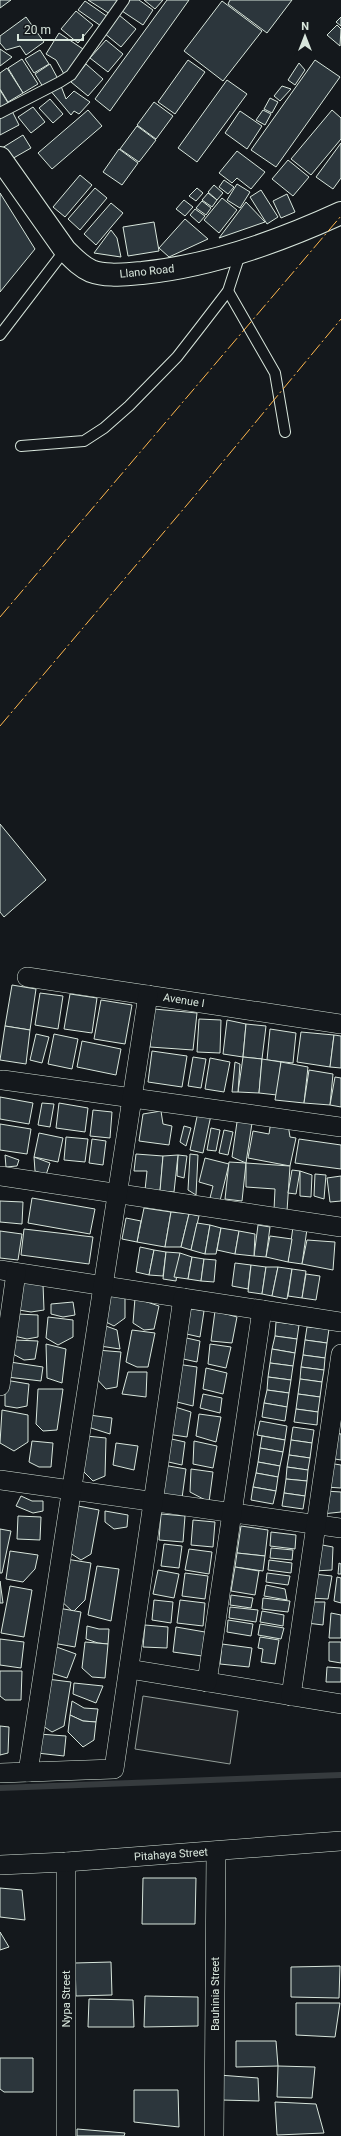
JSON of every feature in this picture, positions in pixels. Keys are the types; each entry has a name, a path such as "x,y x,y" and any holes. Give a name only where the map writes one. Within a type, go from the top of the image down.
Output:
{"main road":[{"name":"Llano Road","path":"0,158 65,250 76,262 90,270 106,274 125,274 186,267 212,261 274,241 341,213"}],"street":[{"name":"Avenue I","path":"27,977 341,1024"},
{"path":"28,1772 148,995"},
{"path":"3,1080 341,1127"},
{"path":"0,1176 341,1227"},
{"path":"0,1386 8,1272 341,1322"},
{"path":"0,1773 114,1769 183,1298"},
{"path":"207,1682 262,1310"},
{"path":"291,1696 341,1354"},
{"path":"0,1480 341,1528"},
{"path":"129,1669 341,1704"},
{"name":"Pitahaya Street","path":"0,1866 341,1841"},
{"name":"Bauhinia Street","path":"214,2136 216,1851"},
{"name":"Nypa Street","path":"66,1862 66,2136"}],"lane":[{"path":"0,113 71,75 124,0"},
{"path":"0,335 65,250"},
{"path":"21,446 84,441 104,428 129,406 177,357 228,291 241,251"},
{"path":"228,291 275,373 285,432"}],"shaded area":[{"path":"143,1696 238,1711 230,1764 135,1749"}],"building":[{"path":"0,0 11,0 0,8"},
{"path":"88,0 120,0 110,14"},
{"path":"130,0 139,0 153,10 143,25 122,11"},
{"path":"144,0 163,0 155,9"},
{"path":"167,0 189,0 110,111 95,99"},
{"path":"230,0 292,0 267,33 228,4"},
{"path":"85,1 108,17 101,26 78,10"},
{"path":"222,1 262,31 223,81 184,51"},
{"path":"76,11 93,25 78,43 61,29"},
{"path":"119,15 136,29 121,47 104,33"},
{"path":"26,17 44,42 26,55 20,46 6,50 0,43 0,36"},
{"path":"341,17 341,26 336,22"},
{"path":"337,25 341,29 340,46 327,35"},
{"path":"59,33 83,49 65,76 56,60 46,54"},
{"path":"106,40 123,54 108,72 90,58"},
{"path":"0,49 12,57 0,66"},
{"path":"40,50 49,64 34,73 25,59"},
{"path":"22,59 38,84 23,93 8,68"},
{"path":"188,60 205,72 175,114 158,102"},
{"path":"315,60 340,77 276,167 251,150"},
{"path":"299,63 305,70 295,85 288,80"},
{"path":"50,64 58,79 43,87 35,74"},
{"path":"86,64 103,79 88,96 71,82"},
{"path":"7,68 23,93 8,102 0,89 0,73"},
{"path":"227,80 247,94 197,162 178,148"},
{"path":"61,86 66,99 74,91 90,102 79,114 74,111 71,115 49,89"},
{"path":"282,86 291,89 280,101 274,96"},
{"path":"0,90 8,103 0,108"},
{"path":"270,98 278,102 272,113 264,109"},
{"path":"50,99 63,114 53,123 39,108"},
{"path":"154,102 173,116 156,139 137,125"},
{"path":"33,107 45,122 31,133 18,117"},
{"path":"11,109 19,125 0,135 0,115"},
{"path":"88,110 102,126 52,169 38,153"},
{"path":"263,110 271,114 265,125 256,120"},
{"path":"332,110 341,118 341,139 311,175 291,159"},
{"path":"240,111 262,126 247,149 225,133"},
{"path":"137,126 156,140 139,162 120,149"},
{"path":"23,135 31,148 10,160 2,148"},
{"path":"341,143 341,178 333,189 316,177"},
{"path":"119,149 138,163 122,185 103,172"},
{"path":"237,151 265,172 251,189 237,178 232,183 219,173"},
{"path":"288,160 309,177 293,196 272,179"},
{"path":"80,175 92,185 65,217 53,207"},
{"path":"224,180 234,187 228,194 219,187"},
{"path":"237,184 250,192 240,208 227,200"},
{"path":"214,185 223,193 217,200 208,192"},
{"path":"95,188 107,198 80,230 68,219"},
{"path":"197,188 203,193 196,201 189,196"},
{"path":"261,190 278,217 267,224 250,197"},
{"path":"0,193 35,249 0,292"},
{"path":"208,193 217,200 212,207 202,200"},
{"path":"287,194 295,212 281,218 273,201"},
{"path":"222,198 237,210 219,233 204,220"},
{"path":"184,200 193,207 185,216 176,209"},
{"path":"202,201 211,208 206,215 196,208"},
{"path":"246,202 265,222 219,238"},
{"path":"111,203 123,213 96,245 84,234"},
{"path":"195,209 205,216 199,223 190,215"},
{"path":"185,219 208,239 169,257 159,248"},
{"path":"154,222 159,251 128,256 123,227"},
{"path":"111,230 117,238 121,257 94,253"},
{"path":"0,824 46,880 4,917 0,912"},
{"path":"12,985 36,989 30,1030 5,1026"},
{"path":"40,993 63,996 58,1029 35,1025"},
{"path":"70,994 97,998 92,1033 64,1029"},
{"path":"101,1000 132,1005 125,1044 94,1039"},
{"path":"154,1009 197,1013 193,1050 150,1047"},
{"path":"199,1019 221,1020 220,1053 197,1052"},
{"path":"227,1020 246,1024 243,1057 223,1054"},
{"path":"246,1024 266,1026 262,1059 243,1057"},
{"path":"5,1026 30,1030 26,1064 0,1060"},
{"path":"270,1029 296,1033 293,1063 267,1060"},
{"path":"301,1032 334,1035 330,1067 297,1062"},
{"path":"36,1034 49,1037 42,1063 30,1060"},
{"path":"54,1034 78,1039 72,1069 48,1064"},
{"path":"334,1035 341,1036 341,1068 330,1067"},
{"path":"82,1041 121,1049 116,1075 77,1067"},
{"path":"152,1051 187,1056 182,1087 148,1082"},
{"path":"193,1057 206,1059 201,1088 188,1086"},
{"path":"243,1057 262,1059 259,1093 238,1092"},
{"path":"210,1058 230,1062 224,1092 205,1089"},
{"path":"262,1059 281,1062 277,1095 259,1093"},
{"path":"235,1062 240,1064 238,1092 232,1092"},
{"path":"281,1062 308,1067 304,1103 275,1100"},
{"path":"309,1070 333,1074 330,1105 304,1103"},
{"path":"335,1077 341,1078 341,1107 330,1105"},
{"path":"0,1097 33,1103 29,1124 0,1119"},
{"path":"42,1103 54,1104 50,1127 38,1125"},
{"path":"59,1103 88,1108 85,1132 56,1128"},
{"path":"93,1110 112,1112 110,1138 90,1136"},
{"path":"161,1111 163,1124 172,1126 169,1145 139,1141 143,1114"},
{"path":"198,1112 211,1115 203,1153 190,1150"},
{"path":"271,1121 288,1124 290,1137 296,1138 290,1166 248,1158 253,1131 269,1134"},
{"path":"237,1122 252,1123 246,1163 232,1157"},
{"path":"0,1124 31,1129 27,1154 0,1150"},
{"path":"184,1126 191,1128 186,1146 180,1142"},
{"path":"211,1128 220,1130 216,1151 207,1150"},
{"path":"224,1130 233,1132 228,1155 219,1153"},
{"path":"39,1133 63,1138 58,1162 34,1157"},
{"path":"66,1137 88,1139 85,1162 64,1160"},
{"path":"92,1139 106,1141 103,1165 89,1163"},
{"path":"299,1139 341,1145 341,1169 295,1163"},
{"path":"136,1154 163,1156 160,1191 145,1190 147,1171 134,1171"},
{"path":"190,1154 198,1155 196,1195 188,1190"},
{"path":"5,1155 19,1160 17,1166 6,1167"},
{"path":"178,1155 187,1156 184,1178 177,1176"},
{"path":"178,1155 174,1192 160,1191 163,1156"},
{"path":"34,1157 50,1163 46,1175 35,1171"},
{"path":"205,1158 229,1164 220,1201 210,1198 213,1186 199,1182"},
{"path":"229,1162 246,1163 242,1201 225,1199"},
{"path":"246,1163 290,1166 287,1211 274,1210 275,1189 246,1187"},
{"path":"292,1170 300,1171 296,1194 288,1193"},
{"path":"300,1171 312,1175 311,1197 300,1196"},
{"path":"315,1174 326,1175 324,1199 314,1196"},
{"path":"341,1176 341,1201 330,1202 327,1178"},
{"path":"32,1198 95,1209 90,1234 28,1223"},
{"path":"0,1201 23,1202 22,1224 0,1222"},
{"path":"144,1208 171,1212 165,1247 137,1242"},
{"path":"171,1212 189,1214 181,1247 165,1247"},
{"path":"189,1214 199,1216 191,1250 181,1247"},
{"path":"126,1218 141,1221 137,1242 122,1239"},
{"path":"197,1223 210,1225 205,1254 191,1250"},
{"path":"210,1225 221,1228 216,1254 205,1254"},
{"path":"258,1225 270,1227 266,1257 254,1256"},
{"path":"293,1227 307,1229 302,1264 288,1262"},
{"path":"221,1228 239,1231 235,1254 217,1250"},
{"path":"24,1229 93,1237 89,1264 21,1255"},
{"path":"0,1231 22,1234 18,1260 0,1258"},
{"path":"239,1231 255,1234 254,1256 235,1254"},
{"path":"270,1236 292,1239 288,1262 266,1257"},
{"path":"307,1240 335,1242 333,1270 302,1264"},
{"path":"140,1247 154,1250 149,1275 136,1272"},
{"path":"154,1250 166,1252 163,1276 149,1275"},
{"path":"166,1252 180,1253 176,1281 163,1279"},
{"path":"180,1253 192,1257 188,1279 174,1277"},
{"path":"192,1257 204,1259 201,1281 188,1279"},
{"path":"204,1259 216,1260 214,1282 201,1281"},
{"path":"235,1263 251,1265 248,1289 232,1286"},
{"path":"251,1265 266,1267 262,1294 248,1292"},
{"path":"266,1267 278,1267 272,1296 262,1294"},
{"path":"278,1267 292,1269 287,1299 272,1296"},
{"path":"292,1269 306,1271 302,1298 288,1296"},
{"path":"306,1274 320,1276 316,1300 302,1298"},
{"path":"22,1281 43,1284 44,1310 31,1312 19,1310"},
{"path":"105,1294 125,1298 125,1318 114,1326 104,1321"},
{"path":"135,1298 159,1306 154,1329 144,1330 133,1323"},
{"path":"73,1302 75,1315 63,1317 51,1314 51,1304"},
{"path":"186,1308 204,1311 200,1337 182,1333"},
{"path":"215,1311 237,1317 232,1343 211,1341"},
{"path":"18,1314 38,1315 38,1337 27,1339 14,1336"},
{"path":"48,1317 73,1320 73,1337 58,1345 46,1338"},
{"path":"276,1322 299,1325 297,1339 275,1336"},
{"path":"103,1325 117,1330 120,1349 100,1346"},
{"path":"307,1327 329,1329 327,1343 305,1340"},
{"path":"132,1330 155,1333 148,1367 137,1367 126,1362"},
{"path":"275,1336 297,1339 295,1353 272,1349"},
{"path":"182,1337 200,1341 197,1362 179,1358"},
{"path":"15,1340 38,1341 35,1359 24,1360 13,1354"},
{"path":"305,1340 327,1343 325,1358 303,1355"},
{"path":"46,1344 66,1349 62,1383 47,1378"},
{"path":"210,1344 231,1347 226,1368 208,1364"},
{"path":"272,1349 295,1353 293,1366 270,1363"},
{"path":"97,1350 121,1352 117,1387 106,1389 94,1376"},
{"path":"303,1355 325,1358 324,1370 301,1367"},
{"path":"10,1362 43,1367 41,1381 7,1377"},
{"path":"270,1363 293,1366 291,1380 268,1377"},
{"path":"177,1364 197,1367 193,1406 173,1401"},
{"path":"301,1367 324,1370 322,1382 300,1379"},
{"path":"206,1368 227,1373 223,1394 203,1389"},
{"path":"128,1372 147,1372 146,1397 122,1394"},
{"path":"268,1377 291,1380 289,1393 267,1390"},
{"path":"300,1379 322,1382 320,1397 298,1394"},
{"path":"5,1380 29,1384 27,1406 17,1408 5,1406"},
{"path":"38,1389 63,1389 57,1430 43,1431 36,1424"},
{"path":"267,1390 289,1393 287,1407 264,1403"},
{"path":"203,1394 222,1398 220,1413 200,1408"},
{"path":"298,1394 320,1397 318,1412 296,1409"},
{"path":"264,1403 287,1407 285,1421 262,1417"},
{"path":"172,1406 191,1412 187,1437 167,1434"},
{"path":"296,1409 318,1412 317,1425 294,1422"},
{"path":"2,1410 28,1415 28,1442 14,1451 0,1443"},
{"path":"199,1414 221,1417 216,1442 196,1436"},
{"path":"89,1415 112,1418 110,1434 88,1427"},
{"path":"260,1421 287,1426 285,1440 257,1435"},
{"path":"293,1427 314,1430 312,1443 291,1440"},
{"path":"333,1433 341,1434 341,1460 329,1458"},
{"path":"86,1436 106,1438 105,1476 93,1481 82,1470"},
{"path":"262,1436 285,1440 283,1452 260,1448"},
{"path":"167,1438 185,1442 182,1465 164,1461"},
{"path":"291,1440 312,1443 310,1458 289,1455"},
{"path":"32,1441 53,1443 51,1467 39,1467 29,1462"},
{"path":"194,1441 217,1446 213,1468 193,1464"},
{"path":"116,1443 138,1446 134,1470 113,1465"},
{"path":"260,1448 283,1452 280,1466 258,1462"},
{"path":"289,1455 310,1458 308,1470 287,1467"},
{"path":"258,1462 280,1466 278,1477 256,1473"},
{"path":"328,1463 341,1465 341,1488 325,1487"},
{"path":"163,1465 186,1469 182,1498 158,1496"},
{"path":"287,1467 308,1470 307,1481 286,1479"},
{"path":"191,1469 213,1472 209,1502 190,1492"},
{"path":"256,1473 278,1477 276,1491 253,1487"},
{"path":"286,1479 307,1481 305,1496 284,1493"},
{"path":"253,1487 276,1491 273,1504 251,1500"},
{"path":"325,1491 341,1492 341,1512 322,1514"},
{"path":"284,1493 305,1496 303,1509 282,1506"},
{"path":"21,1496 32,1501 43,1501 43,1511 33,1513 16,1506"},
{"path":"78,1506 99,1510 91,1554 81,1560 70,1553"},
{"path":"105,1511 128,1515 127,1527 114,1529 105,1522"},
{"path":"161,1514 185,1516 183,1542 159,1540"},
{"path":"18,1516 41,1517 40,1540 17,1539"},
{"path":"193,1520 215,1522 213,1547 191,1545"},
{"path":"241,1526 268,1530 265,1556 237,1553"},
{"path":"0,1529 11,1531 2,1573 0,1573"},
{"path":"271,1532 296,1535 295,1549 270,1546"},
{"path":"164,1544 182,1546 179,1568 161,1566"},
{"path":"317,1544 333,1547 332,1570 314,1571"},
{"path":"271,1548 293,1550 292,1560 270,1558"},
{"path":"189,1549 212,1552 209,1574 185,1570"},
{"path":"10,1551 38,1555 35,1569 23,1582 6,1579"},
{"path":"237,1553 265,1556 263,1571 235,1567"},
{"path":"66,1559 91,1563 85,1600 73,1612 59,1599"},
{"path":"269,1560 292,1563 291,1573 268,1570"},
{"path":"339,1563 341,1564 341,1574 338,1574"},
{"path":"97,1566 119,1569 111,1621 88,1615"},
{"path":"235,1567 259,1571 255,1595 231,1591"},
{"path":"158,1570 179,1574 174,1598 153,1594"},
{"path":"185,1573 208,1576 205,1599 182,1596"},
{"path":"267,1573 290,1576 288,1585 266,1582"},
{"path":"314,1574 332,1576 328,1599 309,1598"},
{"path":"337,1577 341,1578 341,1603 334,1601"},
{"path":"0,1581 3,1603 0,1603"},
{"path":"266,1585 285,1589 287,1600 264,1596"},
{"path":"10,1586 32,1590 24,1637 1,1633"},
{"path":"231,1595 253,1598 251,1608 230,1605"},
{"path":"263,1598 290,1601 288,1612 262,1609"},
{"path":"154,1600 173,1602 171,1623 152,1620"},
{"path":"180,1600 205,1603 203,1626 177,1623"},
{"path":"310,1602 325,1602 323,1625 307,1623"},
{"path":"230,1607 258,1610 256,1622 229,1618"},
{"path":"58,1608 81,1612 75,1647 53,1643"},
{"path":"262,1611 284,1615 283,1626 260,1622"},
{"path":"331,1613 341,1615 341,1638 329,1638"},
{"path":"228,1620 253,1624 251,1636 227,1632"},
{"path":"260,1624 284,1628 281,1639 258,1635"},
{"path":"145,1625 168,1627 167,1648 143,1647"},
{"path":"87,1626 99,1629 109,1629 108,1644 98,1643 86,1639"},
{"path":"176,1627 205,1632 202,1656 173,1652"},
{"path":"260,1637 279,1640 275,1664 261,1662 263,1649 258,1648"},
{"path":"0,1639 24,1642 21,1668 0,1665"},
{"path":"85,1642 108,1644 105,1678 92,1677 82,1668"},
{"path":"329,1642 341,1642 341,1663 329,1661"},
{"path":"222,1644 252,1648 249,1667 220,1664"},
{"path":"51,1645 76,1654 67,1678 51,1673"},
{"path":"327,1667 341,1668 341,1682 326,1682"},
{"path":"0,1671 22,1671 21,1700 5,1700 0,1696"},
{"path":"47,1679 71,1682 64,1726 52,1732 40,1724"},
{"path":"74,1683 103,1686 96,1703 73,1694"},
{"path":"72,1701 84,1708 98,1709 96,1722 83,1721 70,1715"},
{"path":"70,1715 83,1721 96,1722 94,1740 83,1747 68,1732"},
{"path":"0,1726 9,1727 8,1753 0,1755"},
{"path":"39,1734 66,1736 64,1756 37,1753"},
{"path":"143,1878 196,1878 195,1924 142,1924"},
{"path":"0,1888 22,1890 25,1920 0,1917"},
{"path":"0,1932 9,1947 0,1950"},
{"path":"111,1962 112,1995 76,1996 75,1963"},
{"path":"340,1966 339,1998 291,1997 291,1967"},
{"path":"145,1996 198,1997 198,2026 144,2027"},
{"path":"89,1999 133,2000 134,2027 88,2027"},
{"path":"296,2003 340,2003 335,2037 296,2035"},
{"path":"236,2041 276,2041 278,2066 236,2067"},
{"path":"0,2058 33,2058 33,2092 4,2092 0,2089"},
{"path":"278,2066 315,2067 312,2098 277,2097"},
{"path":"219,2075 258,2078 259,2101 221,2100"},
{"path":"134,2090 178,2090 179,2127 134,2122"},
{"path":"275,2102 316,2104 324,2133 277,2135"},
{"path":"77,2129 125,2133 124,2136 77,2136"}],"waterway":[{"path":"0,1788 341,1775"}],"power":[{"path":"0,617 341,216"},
{"path":"0,726 197,493 341,319"}]}
